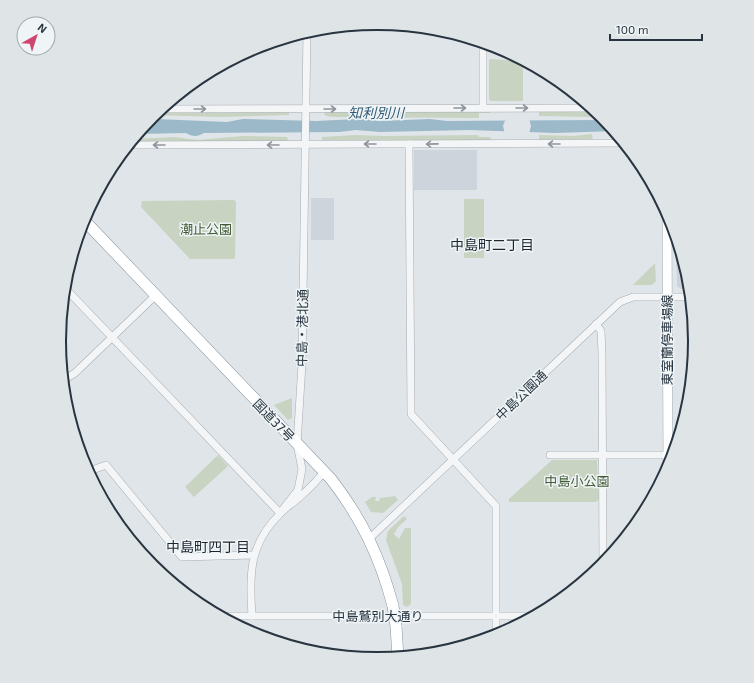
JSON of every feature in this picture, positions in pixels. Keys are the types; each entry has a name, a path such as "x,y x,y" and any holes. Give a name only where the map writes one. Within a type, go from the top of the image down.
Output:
{"highway":[{"name":"国道37号","path":"88,224 324,472 348,501 370,538 380,563 393,606 398,652"}],"main road":[{"name":"東室蘭停車場線","path":"667,227 671,445"}],"street":[{"path":"306,109 307,38"},
{"path":"482,49 483,108"},
{"path":"170,109 583,108"},
{"name":"中島・港北通","path":"252,616 249,581 254,555 262,536 298,490 302,468 297,444 302,364 306,109"},
{"path":"136,145 617,143"},
{"path":"409,144 411,414 496,506 496,629"},
{"path":"69,292 280,513 295,502 324,472"},
{"path":"68,378 75,373 155,296"},
{"name":"中島公園通","path":"370,538 614,307 626,299 667,296 685,297"},
{"path":"596,324 602,331 603,556"},
{"path":"550,455 667,455"},
{"path":"93,470 106,465 182,557 254,555"},
{"name":"中島鷲別大通り","path":"230,616 524,616"}],"shaded area":[{"path":"414,150 477,150 477,189 414,190"},
{"path":"311,198 334,198 334,240 311,240"},
{"path":"676,255 684,289 681,289 677,286"}],"green space":[{"path":"489,60 511,60 523,66 523,101 491,101 489,99"},
{"path":"585,110 593,117 539,116 539,111"},
{"path":"490,111 490,113 479,113 479,118 335,117 326,116 324,114 325,112"},
{"path":"167,112 289,112 289,115 219,117 163,115"},
{"path":"592,134 593,140 539,140 539,135 574,136"},
{"path":"355,135 478,135 479,137 490,137 491,140 322,140 322,137"},
{"path":"243,136 287,137 288,141 138,142 141,139 175,137 197,140"},
{"path":"464,199 484,199 484,258 464,258"},
{"name":"潮止公園","path":"234,200 236,202 235,258 233,259 190,259 141,207 142,201"},
{"path":"655,263 656,281 652,285 633,285"},
{"path":"292,398 292,418 288,420 274,405"},
{"path":"218,455 228,466 194,497 185,487"},
{"name":"中島小公園","path":"552,460 597,460 599,499 596,502 509,502 509,499"},
{"path":"395,496 398,500 383,513 371,512 365,502 372,497 376,497 375,501 379,501 380,498"},
{"path":"404,516 407,519 398,527 394,534 399,539 405,528 411,528 411,604 407,607 403,605 402,584 386,540 388,531"}],"water":[{"path":"159,119 227,122 243,119 316,121 357,119 381,121 430,119 447,121 596,120 607,131 555,133 470,130 380,132 356,130 339,132 204,133 195,136 186,133 145,134"}],"pier":[{"path":"506,118 529,118 531,126 529,134 505,134 503,126"}],"district":[{"name":"中島町二丁目","path":"492,244"},
{"name":"中島町四丁目","path":"208,546"}],"water label":[{"name":"知利別川","path":"376,112"}]}
